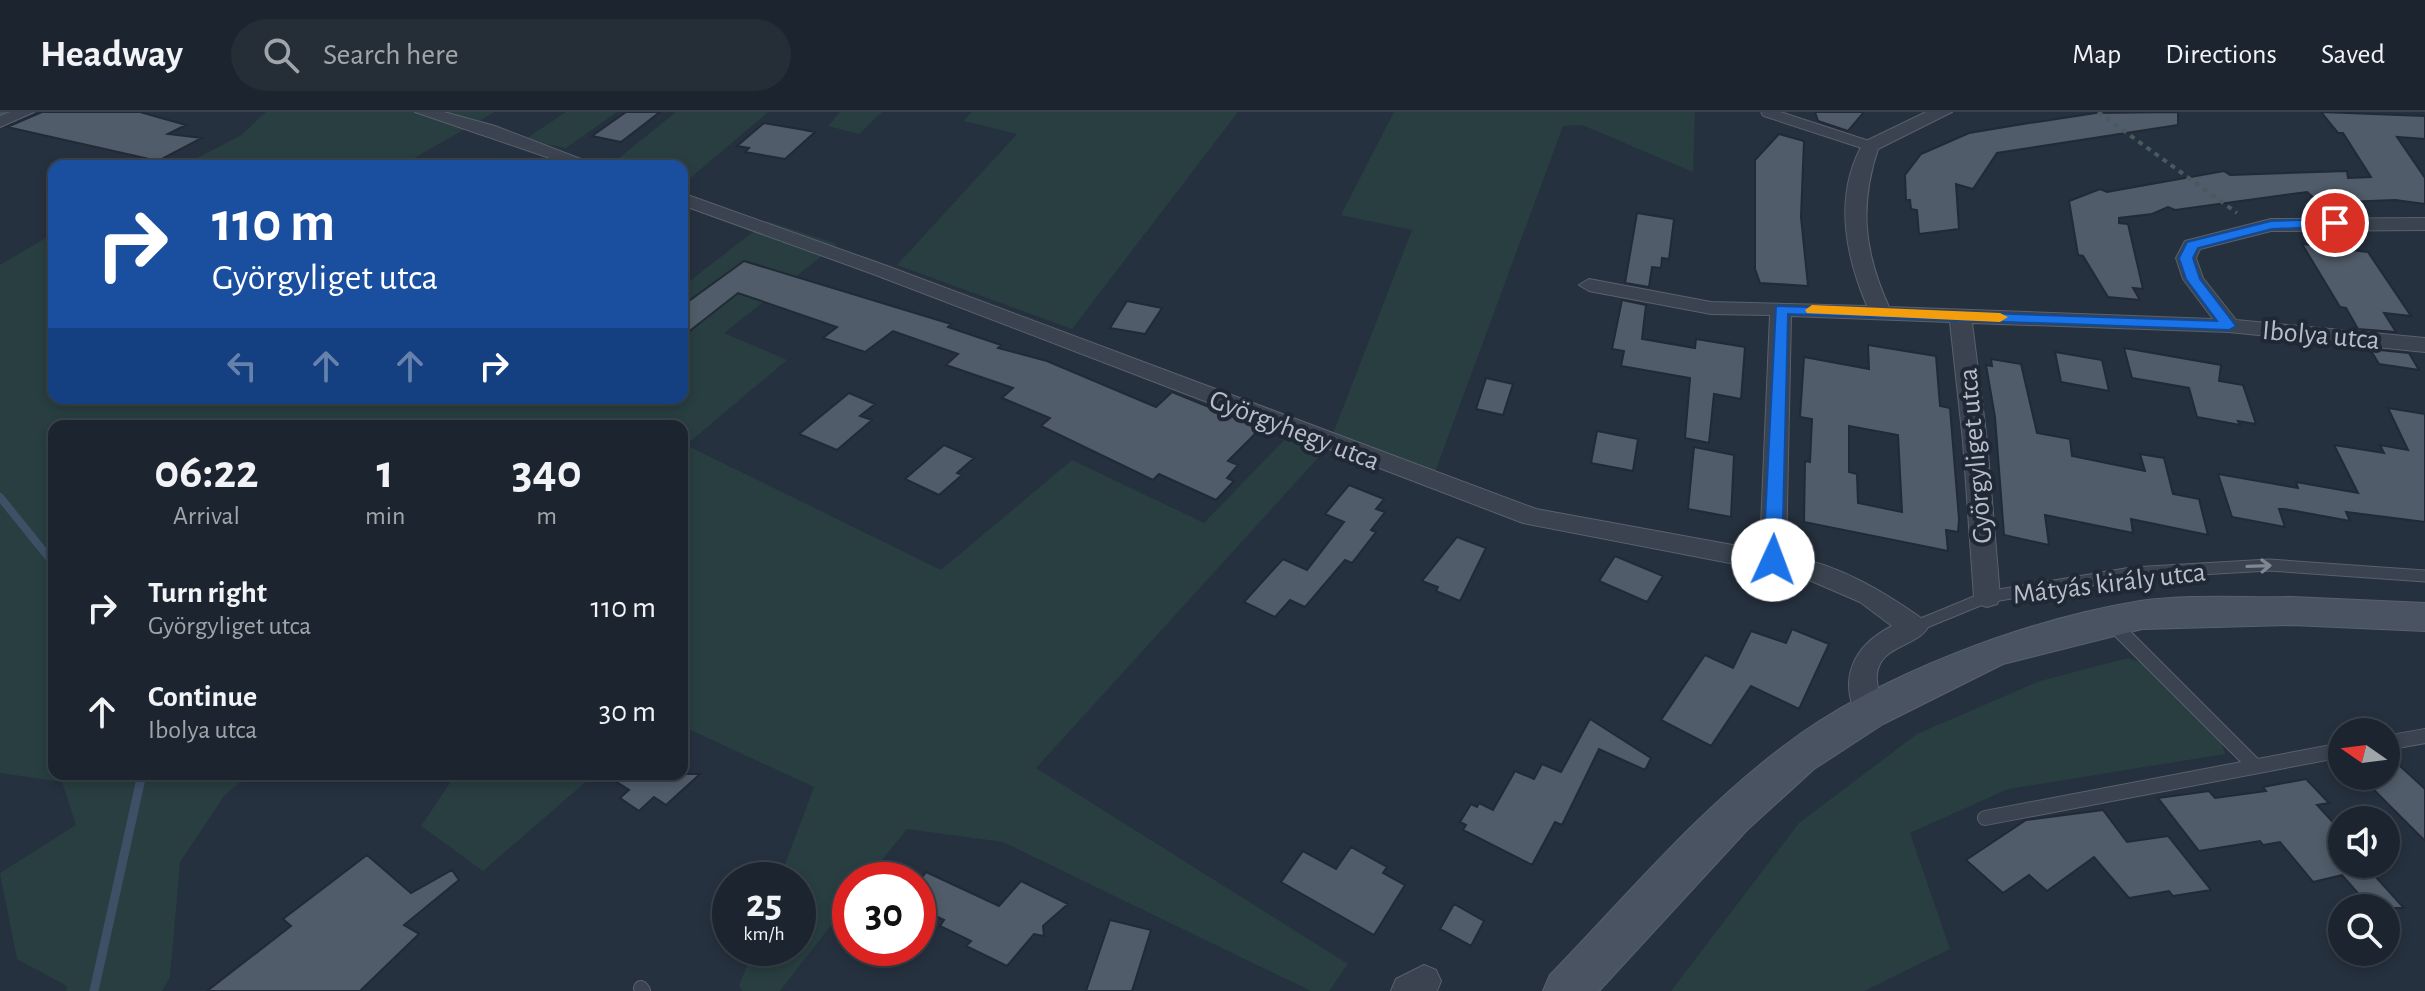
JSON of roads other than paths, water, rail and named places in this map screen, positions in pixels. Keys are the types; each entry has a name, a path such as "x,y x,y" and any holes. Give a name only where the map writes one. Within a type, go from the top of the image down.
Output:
{"main road":[{"name":"Mátyás király utca","path":"1567,991 1732,817 1799,757 1869,713 1993,652 2142,615 2292,611 2425,617"}],"street":[{"path":"0,122 25,112"},
{"path":"424,112 489,130 573,160"},
{"path":"1589,285 1711,308 1880,311 1860,269 1852,218 1856,184 1870,146 1912,123 1943,112"},
{"name":"Györgyhegy utca","path":"688,201 880,270 1532,517 1773,560 1842,581 1914,627"},
{"path":"2229,326 2193,279 2186,258 2192,245 2257,228 2351,223 2425,224"},
{"path":"1773,560 1781,309"},
{"name":"Ibolya utca","path":"1880,311 2229,326 2425,345"},
{"name":"Györgyliget utca","path":"1960,315 1975,441 1987,597"},
{"name":"Mátyás király utca","path":"1869,713 1861,690 1861,668 1877,646 1914,627"}],"lane":[{"path":"1766,112 1870,146"},
{"name":"Mátyás király utca","path":"1914,627 1987,597 2132,573 2269,565 2425,576"},
{"path":"2111,622 2255,766"},
{"path":"2400,740 2425,736"},
{"path":"1985,818 2328,753"}],"waterway":[{"path":"0,497 48,557"},
{"path":"94,991 141,780"}]}
